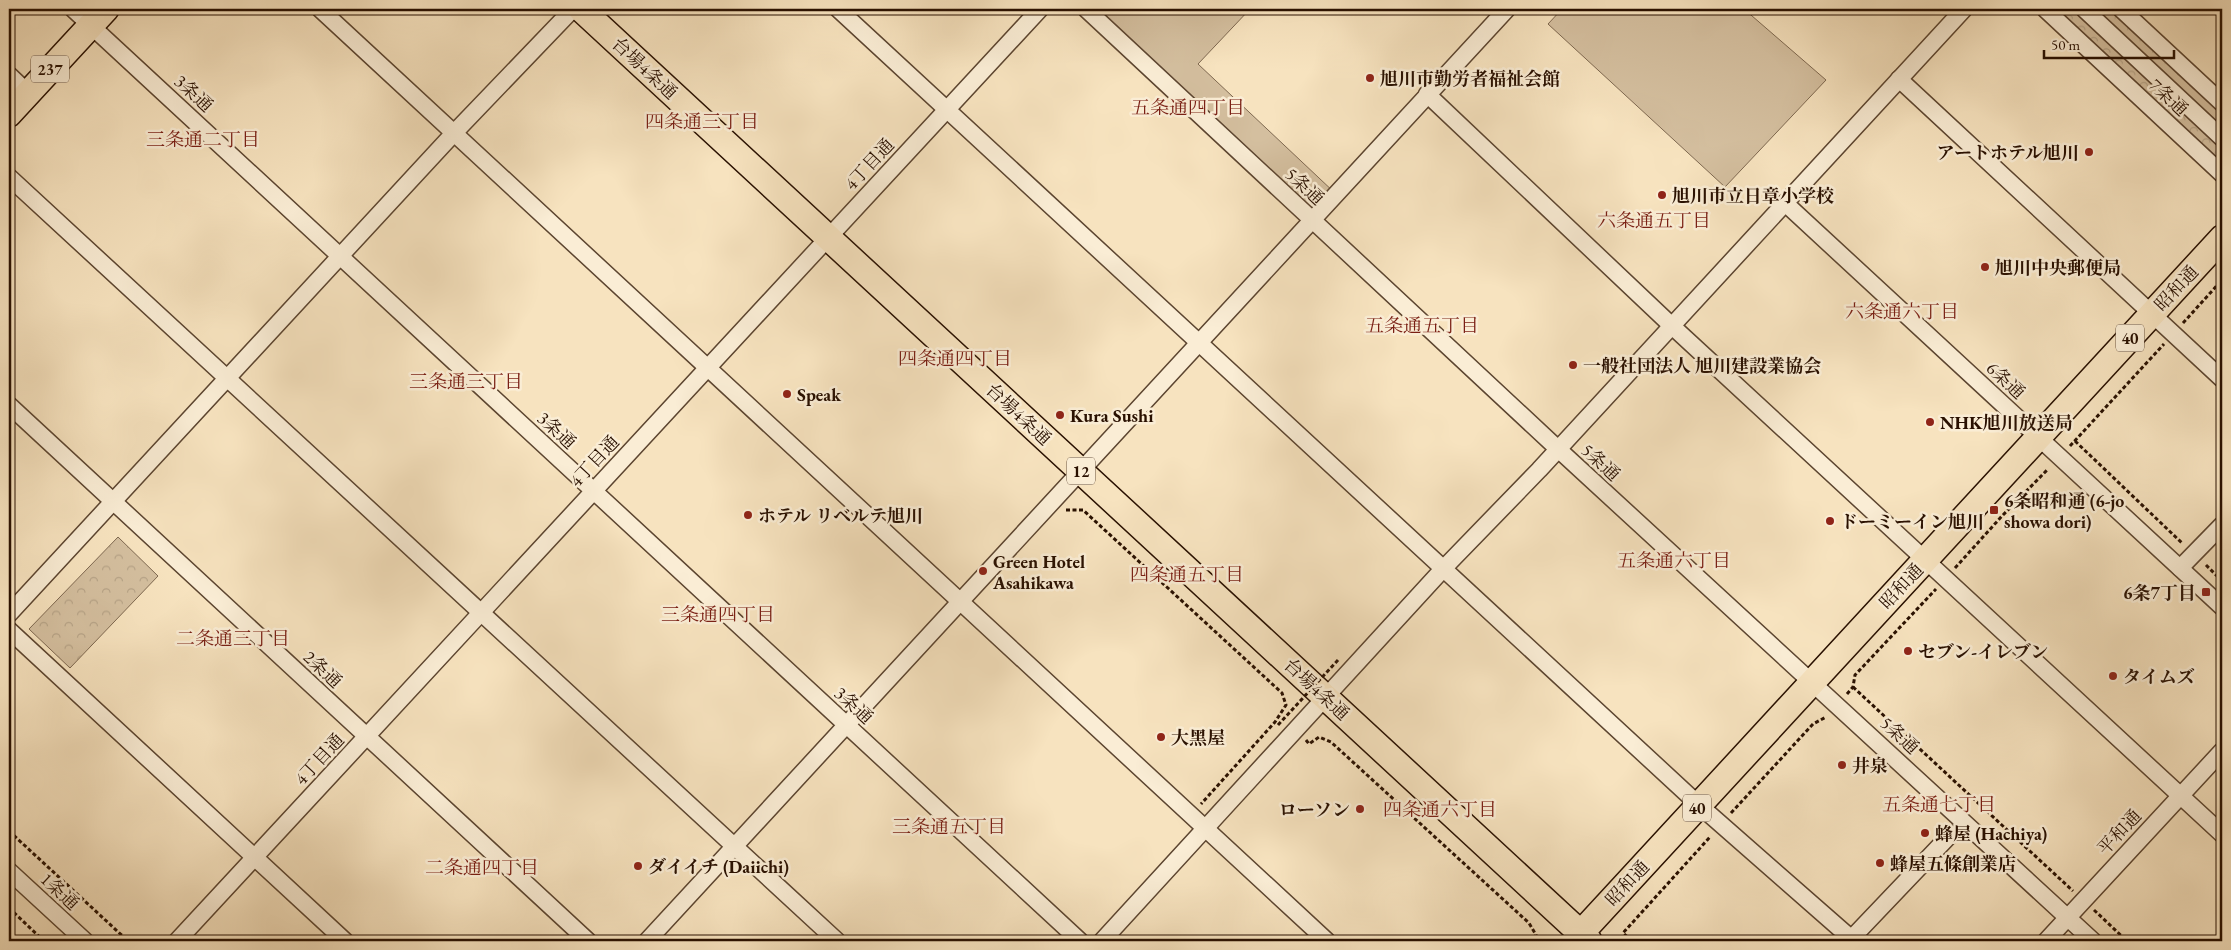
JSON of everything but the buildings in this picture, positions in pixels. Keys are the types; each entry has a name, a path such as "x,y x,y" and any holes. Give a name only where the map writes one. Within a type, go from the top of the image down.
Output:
{"highway":[{"name":"台場4条通","path":"581,9 1325,697 1579,939"},
{"name":"237","path":"9,114 28,93 90,14"},
{"name":"昭和通","path":"1579,939 1699,805 2222,238"}],"street":[{"path":"320,9 1327,941"},
{"path":"9,614 454,132 573,9"},
{"path":"838,9 1699,805 1852,940 1951,834"},
{"name":"4丁目通","path":"177,941 1040,9"},
{"name":"5条通","path":"1086,9 1558,449 2093,941"},
{"path":"647,941 1507,9"},
{"path":"1102,941 1443,569 1558,449 1964,9"},
{"name":"7条通","path":"2045,9 2222,174"},
{"path":"2084,9 2222,138"},
{"name":"7条通","path":"2121,9 2222,103"},
{"name":"3条通","path":"90,14 341,256 1080,941"},
{"path":"9,75 28,93"},
{"path":"1899,79 2222,379"},
{"path":"1427,94 1672,326 2222,834"},
{"path":"9,176 837,941"},
{"name":"6条通","path":"1785,203 2222,607"},
{"name":"2条通","path":"9,405 588,941"},
{"path":"2180,568 2222,525"},
{"path":"9,630 345,941"},
{"name":"平和通","path":"2046,941 2222,751"},
{"name":"1条通","path":"9,871 85,941"}],"path":[{"path":"2222,280 2075,440 2222,581"},
{"path":"2035,482 2051,467"},
{"path":"1068,511 1083,510 1282,693 1286,705 1276,722 1191,814"},
{"path":"1278,725 1299,700 1338,660"},
{"path":"1266,680 1272,674"},
{"path":"1855,675 1853,688 2127,941"},
{"path":"1813,724 1825,718"},
{"path":"1310,744 1319,737 1330,742 1529,923 1536,935 1533,941"},
{"path":"9,832 128,941"},
{"path":"9,908 44,941"},
{"path":"1623,933 1632,941"},
{"path":"135,941 139,937 143,941"}],"green space":[{"path":"1086,9 1250,9 1198,64 1336,194 1312,220"},
{"path":"1562,9 1744,9 1826,80 1725,187 1548,24"},
{"path":"2045,9 2122,9 2222,100 2222,174"},
{"path":"118,537 158,576 70,668 29,629"}],"place":[{"name":"旭川市勤労者福祉会館","path":"1370,78"},
{"name":"アートホテル旭川","path":"2089,152"},
{"name":"旭川市立日章小学校","path":"1662,195"},
{"name":"旭川中央郵便局","path":"1985,267"},
{"name":"一般社団法人 旭川建設業協会","path":"1573,365"},
{"name":"Speak","path":"787,394"},
{"name":"Kura Sushi","path":"1060,415"},
{"name":"NHK旭川放送局","path":"1930,422"},
{"name":"6条昭和通 (6-jo showa dori)","path":"1994,510"},
{"name":"ホテル リベルテ旭川","path":"748,515"},
{"name":"ドーミーイン旭川","path":"1830,521"},
{"name":"Green Hotel Asahikawa","path":"983,571"},
{"name":"6条7丁目","path":"2206,592"},
{"name":"セブン-イレブン","path":"1908,651"},
{"name":"タイムズ","path":"2113,676"},
{"name":"大黑屋","path":"1161,737"},
{"name":"井泉","path":"1842,765"},
{"name":"ローソン","path":"1360,809"},
{"name":"蜂屋 (Hachiya)","path":"1925,833"},
{"name":"蜂屋五條創業店","path":"1880,863"},
{"name":"ダイイチ (Daiichi)","path":"638,866"}],"district":[{"name":"五条通四丁目","path":"1188,107"},
{"name":"四条通三丁目","path":"702,121"},
{"name":"三条通二丁目","path":"203,139"},
{"name":"六条通五丁目","path":"1654,220"},
{"name":"六条通六丁目","path":"1902,311"},
{"name":"五条通五丁目","path":"1422,325"},
{"name":"四条通四丁目","path":"955,358"},
{"name":"三条通三丁目","path":"466,381"},
{"name":"五条通六丁目","path":"1674,560"},
{"name":"四条通五丁目","path":"1187,574"},
{"name":"三条通四丁目","path":"718,614"},
{"name":"二条通三丁目","path":"233,638"},
{"name":"五条通七丁目","path":"1939,804"},
{"name":"四条通六丁目","path":"1440,809"},
{"name":"三条通五丁目","path":"949,826"},
{"name":"二条通四丁目","path":"482,867"}]}
